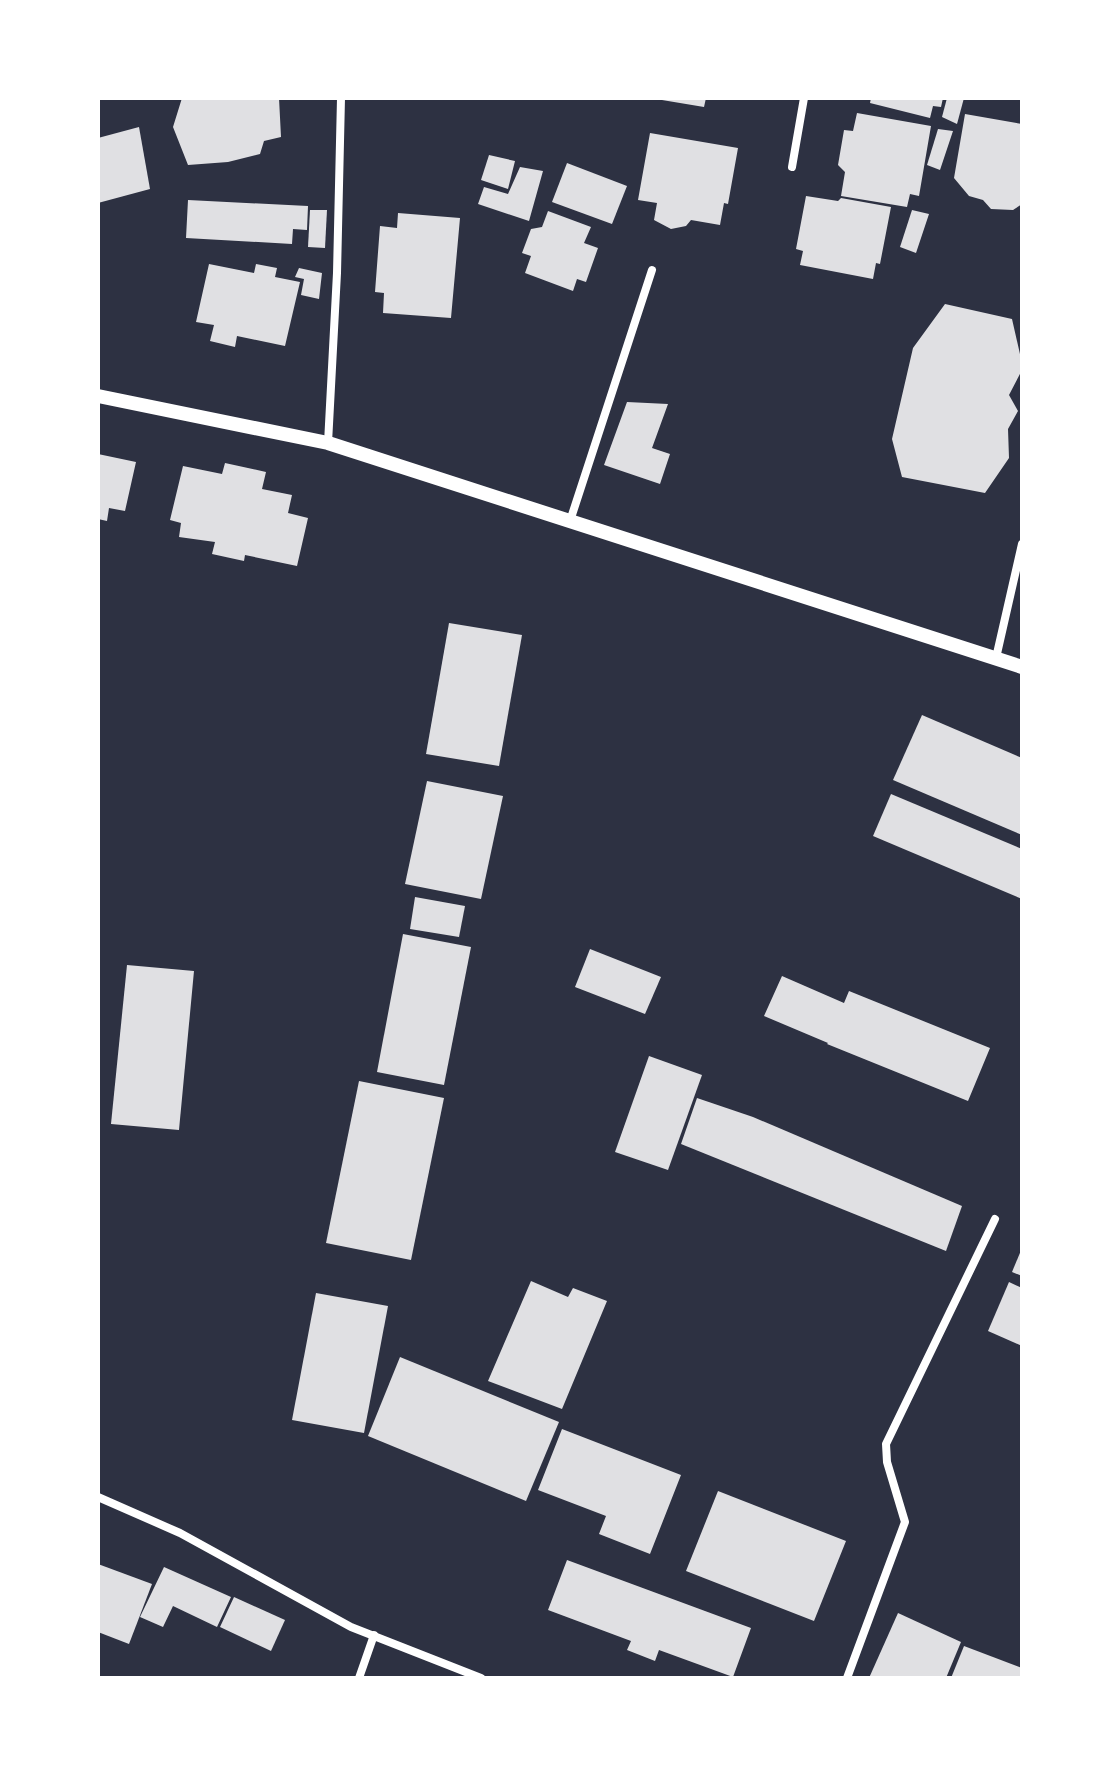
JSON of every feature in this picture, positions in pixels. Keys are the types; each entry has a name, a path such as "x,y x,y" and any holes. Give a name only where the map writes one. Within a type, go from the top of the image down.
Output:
{"street":[{"path":"328,443 337,273 341,98"},
{"path":"792,167 804,98"},
{"path":"570,521 652,270"},
{"path":"98,396 328,443 1022,667"},
{"path":"996,658 1022,544"},
{"path":"847,1678 905,1522 887,1462 886,1444 995,1219"},
{"path":"98,1497 180,1533 351,1627 481,1678"},
{"path":"359,1678 374,1635"}],"building":[{"path":"182,98 279,98 281,137 264,141 260,154 228,162 188,165 173,127"},
{"path":"662,98 706,98 704,107"},
{"path":"871,98 943,98 941,107 933,106 930,118 870,103"},
{"path":"947,98 964,98 957,124 942,117"},
{"path":"857,113 931,126 919,196 910,194 907,207 841,196 845,172 838,165 844,130 853,131"},
{"path":"965,114 1022,124 1022,204 1013,210 991,209 983,200 969,196 954,178"},
{"path":"139,127 150,189 98,203 98,138"},
{"path":"938,129 953,131 940,170 927,165"},
{"path":"650,133 738,148 728,204 724,203 720,225 691,220 686,226 671,229 654,220 657,203 638,200"},
{"path":"489,155 515,161 508,189 481,180"},
{"path":"567,163 627,186 612,224 552,202"},
{"path":"520,167 543,171 529,221 478,204 484,187 508,194"},
{"path":"806,196 838,201 841,198 891,207 880,264 876,263 873,279 800,265 803,251 796,249"},
{"path":"188,200 308,206 307,230 293,229 292,244 186,238"},
{"path":"310,210 327,210 325,248 308,247"},
{"path":"912,210 929,214 916,253 900,247"},
{"path":"548,211 591,227 584,243 598,248 586,282 577,279 573,291 525,273 531,256 522,253 531,229 542,227"},
{"path":"398,213 460,218 451,318 383,313 384,293 375,292 380,226 397,228"},
{"path":"209,264 254,273 256,264 277,268 275,277 300,282 285,346 237,336 235,347 210,341 214,325 196,322"},
{"path":"299,268 322,273 319,299 301,295 304,279 295,277"},
{"path":"945,304 1012,319 1022,363 1022,370 1009,395 1018,411 1008,429 1009,458 985,493 902,477 892,439 913,348"},
{"path":"627,402 668,404 652,448 670,454 660,484 604,465"},
{"path":"98,454 136,462 125,511 109,508 107,521 98,519"},
{"path":"225,463 266,472 262,489 292,495 288,513 308,518 297,566 245,555 244,561 212,554 215,542 179,537 181,523 170,520 183,466 222,474"},
{"path":"449,623 522,635 499,766 426,754"},
{"path":"922,715 1022,758 1022,835 893,780"},
{"path":"427,781 503,796 481,899 405,884"},
{"path":"891,794 1022,849 1022,899 873,836"},
{"path":"415,897 465,906 459,937 410,929"},
{"path":"403,934 471,947 444,1085 377,1072"},
{"path":"590,949 661,977 645,1014 575,987"},
{"path":"127,965 194,971 179,1130 111,1124"},
{"path":"782,976 844,1003 849,991 990,1048 968,1101 764,1016"},
{"path":"649,1056 702,1075 668,1170 615,1152"},
{"path":"359,1081 444,1098 411,1260 326,1243"},
{"path":"697,1098 753,1117 962,1206 946,1251 681,1144"},
{"path":"1022,1248 1022,1276 1012,1272"},
{"path":"531,1281 568,1297 573,1288 607,1301 562,1409 488,1381"},
{"path":"1009,1282 1022,1288 1022,1346 988,1331"},
{"path":"316,1293 388,1306 364,1433 292,1420"},
{"path":"400,1357 559,1422 526,1501 368,1436"},
{"path":"562,1429 681,1475 650,1554 599,1534 606,1516 538,1490"},
{"path":"718,1491 846,1541 814,1621 686,1571"},
{"path":"567,1560 751,1628 733,1677 659,1650 655,1661 627,1650 631,1641 548,1610"},
{"path":"98,1564 152,1584 129,1644 98,1632"},
{"path":"164,1567 231,1597 217,1627 173,1606 163,1627 140,1617"},
{"path":"234,1597 285,1620 271,1651 220,1627"},
{"path":"898,1613 961,1642 946,1678 869,1678"},
{"path":"964,1646 1022,1668 1022,1678 951,1678"}]}
